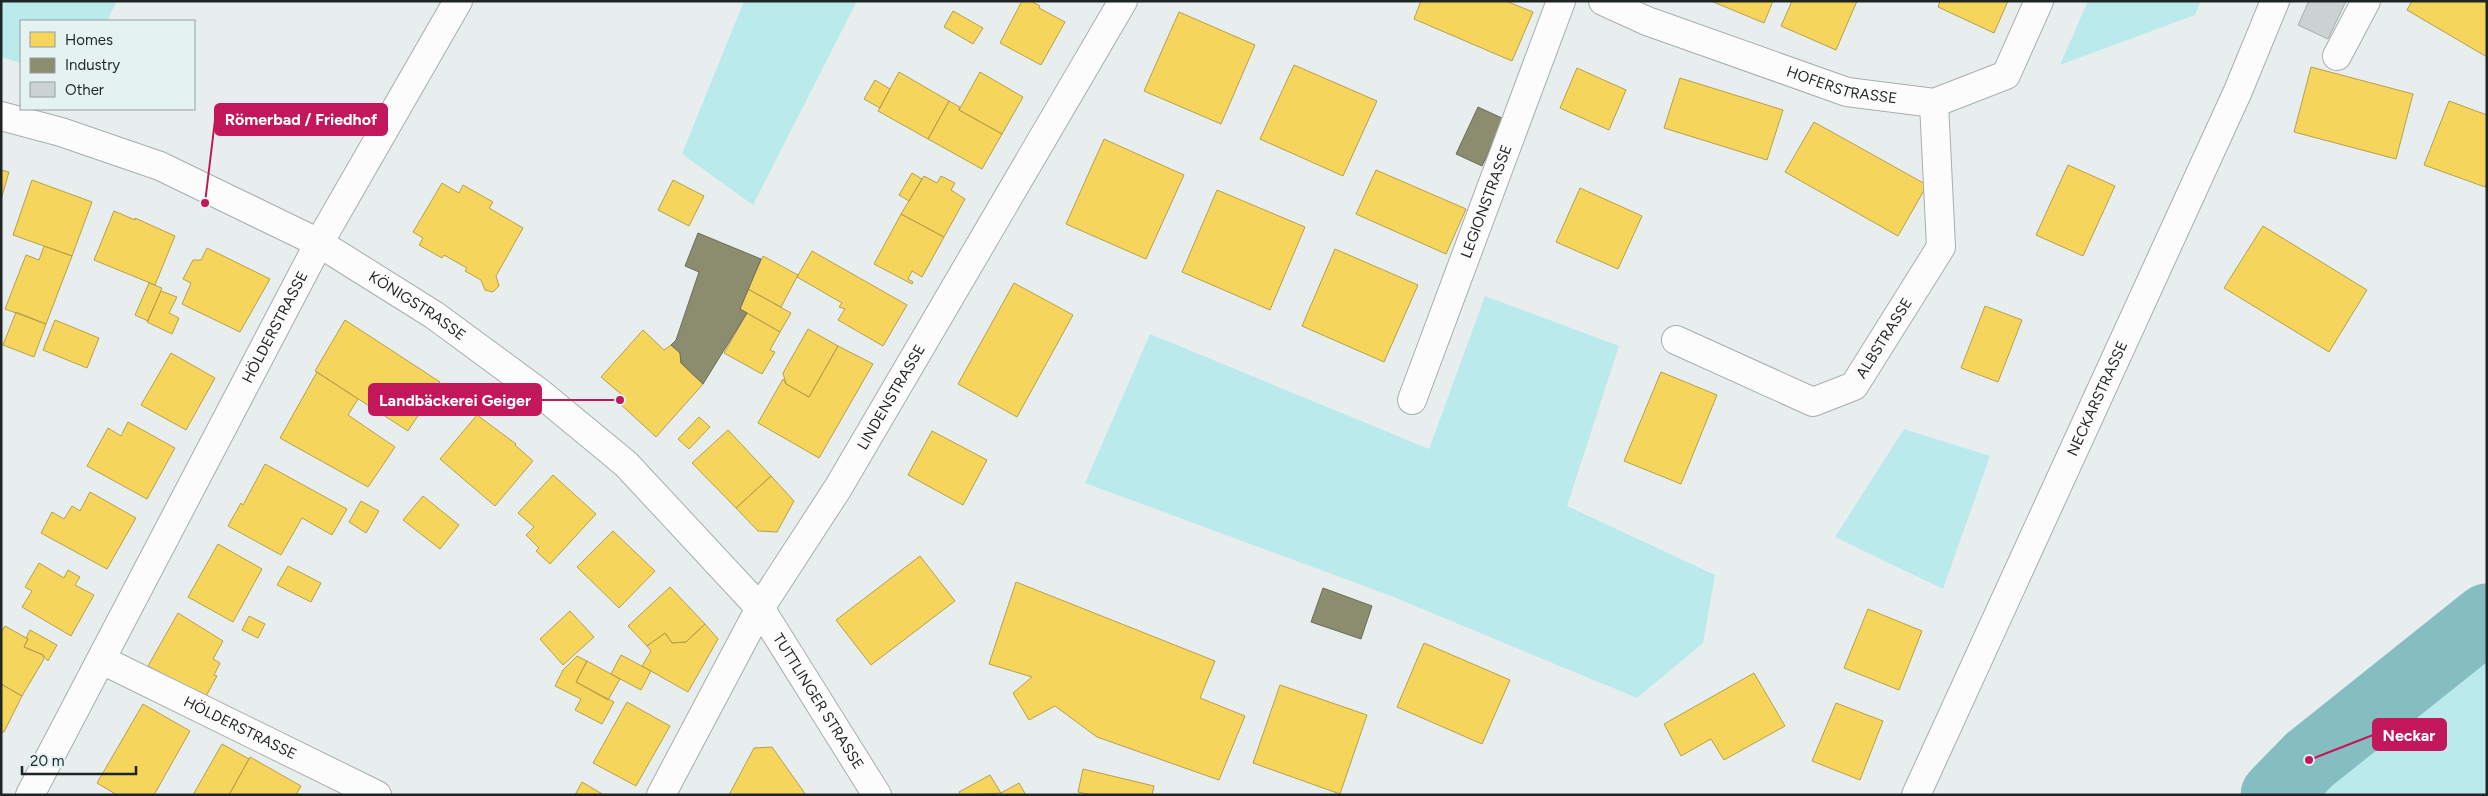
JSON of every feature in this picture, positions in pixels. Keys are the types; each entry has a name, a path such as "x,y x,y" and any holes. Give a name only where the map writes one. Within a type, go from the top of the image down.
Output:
{"street":[{"name":"HÖLDERSTRASSE","path":"30,795 319,243 458,1"},
{"name":"LINDENSTRASSE","path":"661,795 760,608 838,488 1123,1"},
{"name":"LEGIONSTRASSE","path":"1412,400 1561,1"},
{"name":"HOFERSTRASSE","path":"1603,1 1651,11 1847,92 1934,103 2006,75 2039,1"},
{"name":"NECKARSTRASSE","path":"1916,795 2234,100 2275,1"},
{"path":"2338,56 2366,1"},
{"name":"ALBSTRASSE","path":"1676,340 1813,402 1854,386 1941,247 1934,103"},
{"name":"KÖNIGSTRASSE","path":"1,116 61,132 160,166 319,243 434,315 540,393 626,464 760,608"},
{"name":"TUTTLINGER STRASSE","path":"760,608 877,795"},
{"name":"HÖLDERSTRASSE","path":"102,660 378,795"}],"shaded area":[{"path":"1,1 117,1 108,20 20,20 20,63 1,57"},
{"path":"744,1 857,1 753,205 682,154"},
{"path":"2088,1 2201,1 2195,15 2060,65"},
{"path":"1485,296 1619,346 1567,506 1715,575 1703,643 1637,698 1391,596 1085,483 1150,334 1429,449"},
{"path":"1904,429 1990,456 1943,589 1835,537"},
{"path":"2487,643 2487,795 2297,795"}],"building: Homes":[{"path":"1022,1 1031,1 1040,6 1039,8 1065,22 1041,65 1000,43"},
{"path":"1421,1 1506,1 1533,12 1512,61 1414,19"},
{"path":"1711,1 1773,1 1764,23"},
{"path":"1792,1 1857,1 1836,50 1781,26"},
{"path":"1940,1 2008,1 1994,33 1938,7"},
{"path":"2412,1 2487,1 2487,57 2407,10"},
{"path":"953,11 983,28 973,44 944,27"},
{"path":"1179,12 1255,45 1221,124 1144,91"},
{"path":"1294,65 1377,101 1343,176 1260,139"},
{"path":"2311,67 2413,94 2396,159 2294,132"},
{"path":"1577,68 1626,90 1609,130 1560,108"},
{"path":"899,72 949,101 928,139 878,111"},
{"path":"980,72 1023,97 1002,134 959,110"},
{"path":"1680,78 1783,110 1767,160 1664,128"},
{"path":"875,80 890,89 880,108 864,99"},
{"path":"949,101 960,107 959,110 1002,134 982,169 928,139"},
{"path":"2449,101 2487,115 2487,182 2485,187 2424,165"},
{"path":"1814,122 1927,185 1898,236 1785,172"},
{"path":"1104,139 1184,175 1146,259 1066,224"},
{"path":"2068,165 2115,186 2083,256 2036,235"},
{"path":"1,170 9,172 1,200"},
{"path":"1376,170 1466,209 1446,254 1356,214"},
{"path":"912,173 922,179 909,201 899,195"},
{"path":"924,176 937,183 941,176 955,183 951,190 965,199 944,237 901,214"},
{"path":"32,180 92,202 72,256 13,235"},
{"path":"673,180 704,196 689,226 658,210"},
{"path":"442,183 459,193 463,185 493,202 489,208 523,228 496,276 499,286 493,292 485,290 481,280 465,271 467,268 444,255 442,258 419,245 423,238 413,232"},
{"path":"1580,188 1642,216 1618,269 1556,242"},
{"path":"1217,190 1305,227 1270,310 1182,272"},
{"path":"114,211 175,236 155,285 94,260"},
{"path":"901,214 944,237 922,277 912,271 908,279 913,282 912,284 874,264"},
{"path":"2263,226 2367,290 2329,352 2224,288"},
{"path":"44,246 72,256 46,324 5,309 26,255 39,260"},
{"path":"207,248 270,279 240,332 182,304 191,283 183,279 193,260 201,260"},
{"path":"1335,249 1418,285 1384,362 1302,326"},
{"path":"812,251 907,305 883,346 838,320 845,309 839,307 842,303 797,277"},
{"path":"763,256 798,275 781,307 748,289"},
{"path":"149,283 162,288 148,321 135,315"},
{"path":"1014,283 1073,315 1017,417 958,384"},
{"path":"748,289 791,313 780,332 740,309"},
{"path":"161,291 177,297 169,313 179,318 172,334 147,322"},
{"path":"1985,306 2022,320 1998,382 1961,368"},
{"path":"16,312 46,324 34,357 3,345"},
{"path":"747,313 780,332 770,350 775,352 762,374 724,353"},
{"path":"55,320 99,338 87,368 43,350"},
{"path":"345,320 440,382 408,431 315,371"},
{"path":"808,329 838,346 809,397 786,384 783,373"},
{"path":"643,330 664,350 671,345 680,353 681,363 703,384 656,437 616,400 621,394 601,377"},
{"path":"838,346 873,364 819,458 758,423 783,379 786,384 809,397"},
{"path":"171,353 215,378 186,430 141,405"},
{"path":"317,372 358,399 348,415 395,447 368,487 280,438"},
{"path":"1661,372 1717,395 1681,484 1624,461"},
{"path":"477,415 516,444 533,461 495,506 440,459"},
{"path":"699,417 710,427 689,449 678,439"},
{"path":"128,422 175,448 147,499 87,466 108,428 121,436"},
{"path":"728,430 771,476 736,508 692,463"},
{"path":"932,431 987,460 963,505 908,475"},
{"path":"265,464 347,509 332,535 302,518 281,555 228,526 241,503 243,505"},
{"path":"553,475 596,514 550,564 536,551 539,548 526,535 534,527 518,513"},
{"path":"771,476 794,501 777,532 758,531 736,508"},
{"path":"90,492 136,518 107,569 41,533 52,512 64,519 72,506 80,511"},
{"path":"423,496 459,525 440,549 403,520"},
{"path":"361,501 379,511 366,533 349,522"},
{"path":"613,531 655,571 619,608 577,567"},
{"path":"218,544 262,569 233,622 188,597"},
{"path":"920,556 955,601 871,665 836,620"},
{"path":"39,563 64,578 68,570 80,577 75,585 94,595 71,636 22,607 32,591 25,587"},
{"path":"288,566 321,583 311,602 277,585"},
{"path":"1016,582 1215,661 1200,698 1245,716 1219,780 1097,737 1055,706 1029,720 1013,693 1032,677 989,664"},
{"path":"670,587 705,624 686,642 672,643 665,633 647,646 628,626"},
{"path":"1868,609 1922,631 1899,690 1844,668"},
{"path":"570,611 594,637 563,665 540,639"},
{"path":"178,613 223,641 213,659 220,663 214,675 217,676 205,698 148,666"},
{"path":"249,616 265,624 258,638 242,630"},
{"path":"705,624 718,639 688,692 642,666 651,651 647,646 665,633 672,643 686,642"},
{"path":"5,626 28,639 24,647 43,655 44,659 22,696 1,684 1,633"},
{"path":"30,630 57,645 48,661 43,655 24,647"},
{"path":"1424,643 1510,680 1482,744 1397,707"},
{"path":"621,655 651,671 641,690 611,674"},
{"path":"577,656 587,661 576,682 614,702 602,724 575,710 581,699 555,686 563,670"},
{"path":"587,661 620,679 608,700 576,682"},
{"path":"1754,673 1785,726 1724,760 1711,739 1681,756 1664,724"},
{"path":"1,684 22,696 4,732 1,732"},
{"path":"1280,685 1367,715 1340,794 1253,763"},
{"path":"627,702 670,726 636,786 593,763"},
{"path":"1836,703 1883,721 1860,780 1812,761"},
{"path":"143,704 190,731 154,795 117,795 97,783"},
{"path":"222,744 249,759 229,795 193,795"},
{"path":"772,747 806,795 729,795 754,748"},
{"path":"250,757 301,786 296,795 229,795"},
{"path":"1083,769 1154,786 1152,795 1092,795 1078,792"},
{"path":"990,775 1001,793 961,795 959,792"},
{"path":"582,782 604,795 575,795"},
{"path":"1019,783 1026,795 999,795 1001,793"}],"building: Industry":[{"path":"1478,107 1504,119 1482,166 1456,154"},
{"path":"698,233 761,259 740,309 747,313 703,384 681,363 680,353 671,345 676,340 699,272 685,266"},
{"path":"1323,588 1372,606 1361,639 1311,622"}],"building: Other":[{"path":"2309,1 2346,1 2328,39 2298,25"}],"waterway":[{"path":"2275,795 2309,760 2487,618"}],"place":[{"name":"Römerbad / Friedhof","path":"205,203"},
{"name":"Landbäckerei Geiger","path":"620,400"},
{"name":"Neckar","path":"2309,760"}]}
